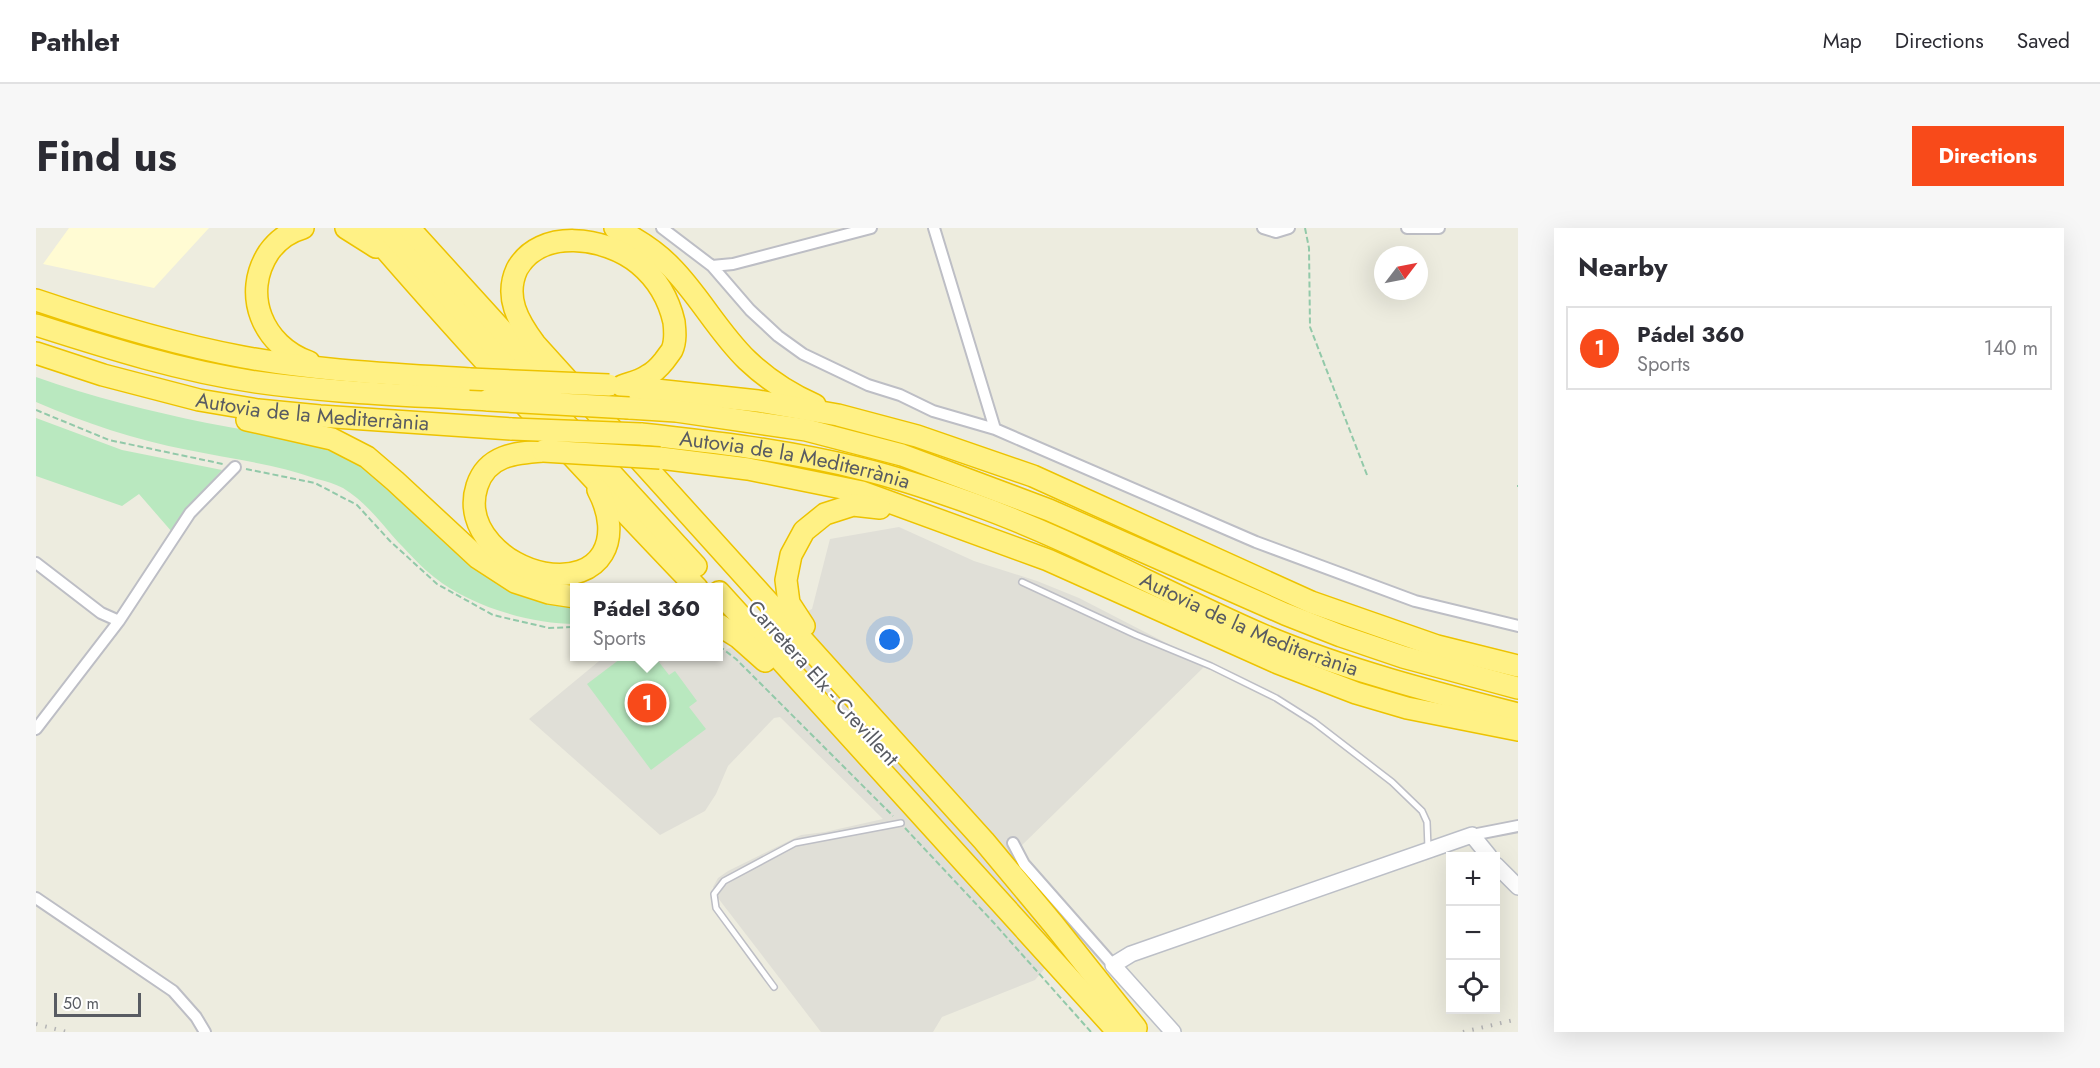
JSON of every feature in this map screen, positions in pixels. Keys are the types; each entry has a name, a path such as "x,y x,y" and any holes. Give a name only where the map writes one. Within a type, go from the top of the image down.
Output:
{"highway":[{"path":"303,228 284,237 273,247 262,263 256,298 259,313 268,331 285,348 304,360 333,370"},
{"path":"346,228 381,251 413,282"},
{"path":"367,228 413,282 692,583"},
{"path":"386,228 710,583"},
{"name":"Carretera Elx - Crevillent","path":"409,228 1131,1031"},
{"path":"615,228 652,250 672,267 721,331 753,365 775,383 802,399 838,415"},
{"path":"615,386 648,376 673,349 676,332 671,307 659,286 640,265 614,247 570,235 548,239 531,250 520,262 512,280 513,302 519,323 535,344 984,841 1054,925 1131,1031"},
{"path":"36,300 111,325 243,357 333,370 675,391 758,401 838,415 917,436 1033,476 1311,602 1437,646 1518,666"},
{"name":"Autovia de la Mediterrània","path":"36,325 201,372 256,382 488,400 676,411 806,430 902,455 1049,510 1285,614 1341,636 1403,657 1518,688"},
{"name":"Autovia de la Mediterrània","path":"36,352 103,375 199,400 258,410 512,429 641,434 787,454 862,469 973,504 1080,548 1264,635 1337,664 1400,684 1518,714"},
{"path":"199,400 244,420 332,439 367,457 478,558 515,582 549,593 570,596"},
{"path":"573,456 598,490 607,507 610,521 609,537 604,552 594,563 580,570 544,573 525,567 506,556 489,542 477,525 474,505 477,487 486,469 498,459 514,453 543,451 660,458 748,469 862,492 917,511 1048,560 1278,663 1356,693 1407,708 1518,730"},
{"path":"896,742 814,641 789,603 786,580 791,555 804,531 825,514 853,505 917,511"},
{"name":"Carretera Elx - Crevillent","path":"723,596 952,851 1131,1031"},
{"path":"723,615 952,851"},
{"path":"723,628 738,637 780,674"}],"street":[{"path":"662,228 712,266 750,310 778,336 802,354 868,385 900,395 933,411 996,429 1267,546 1415,601 1518,626"},
{"path":"712,266 733,264 871,228"},
{"path":"934,228 996,429"},
{"path":"1263,228 1276,232 1289,228"},
{"path":"1407,228 1439,228"},
{"path":"36,729 119,621 190,513 235,467"},
{"path":"36,563 101,613 119,621"},
{"path":"1113,965 1131,954 1428,850 1472,835 1518,826"},
{"path":"1472,835 1486,852"},
{"path":"1013,843 1024,864 1173,1032"},
{"path":"1500,869 1518,887"},
{"path":"36,898 173,991 196,1017 205,1032"}],"lane":[{"path":"1022,582 1136,635 1211,666 1276,698 1314,722 1392,783 1422,811 1427,822 1428,850"},
{"path":"774,987 716,908 714,894 724,880 795,843 901,823"}],"path":[{"path":"1305,228 1309,248 1310,327 1367,475"},
{"path":"36,410 109,440 315,483 357,505 390,541 437,584 493,615 549,628 570,627"},
{"path":"723,649 736,659 901,823 994,923 1090,1032"}],"shaded area":[{"path":"69,228 209,228 154,288 43,264"},
{"path":"899,527 974,561 1037,581 1079,598 1207,664 1011,856 1074,934 1035,980 942,1017 933,1032 821,1032 718,898 713,887 718,878 801,835 883,819 780,717 774,718 728,766 716,794 705,811 660,835 529,719 599,661 723,661 723,651 812,609 830,539"}],"green space":[{"path":"36,377 142,408 259,432 328,450 368,471 447,545 479,571 496,582 533,598 570,607 570,624 520,617 465,597 420,565 366,506 340,487 286,469 130,436 36,402"},
{"path":"36,418 122,450 222,470 190,505 172,532 139,494 122,506 36,476"},
{"path":"617,661 658,661 669,675 675,671 697,701 689,707 706,729 651,770 587,684"}],"railway":[{"path":"1463,1032 1518,1019"},
{"path":"36,1024 67,1032"}],"place":[{"name":"Pádel 360","path":"647,703"}]}
